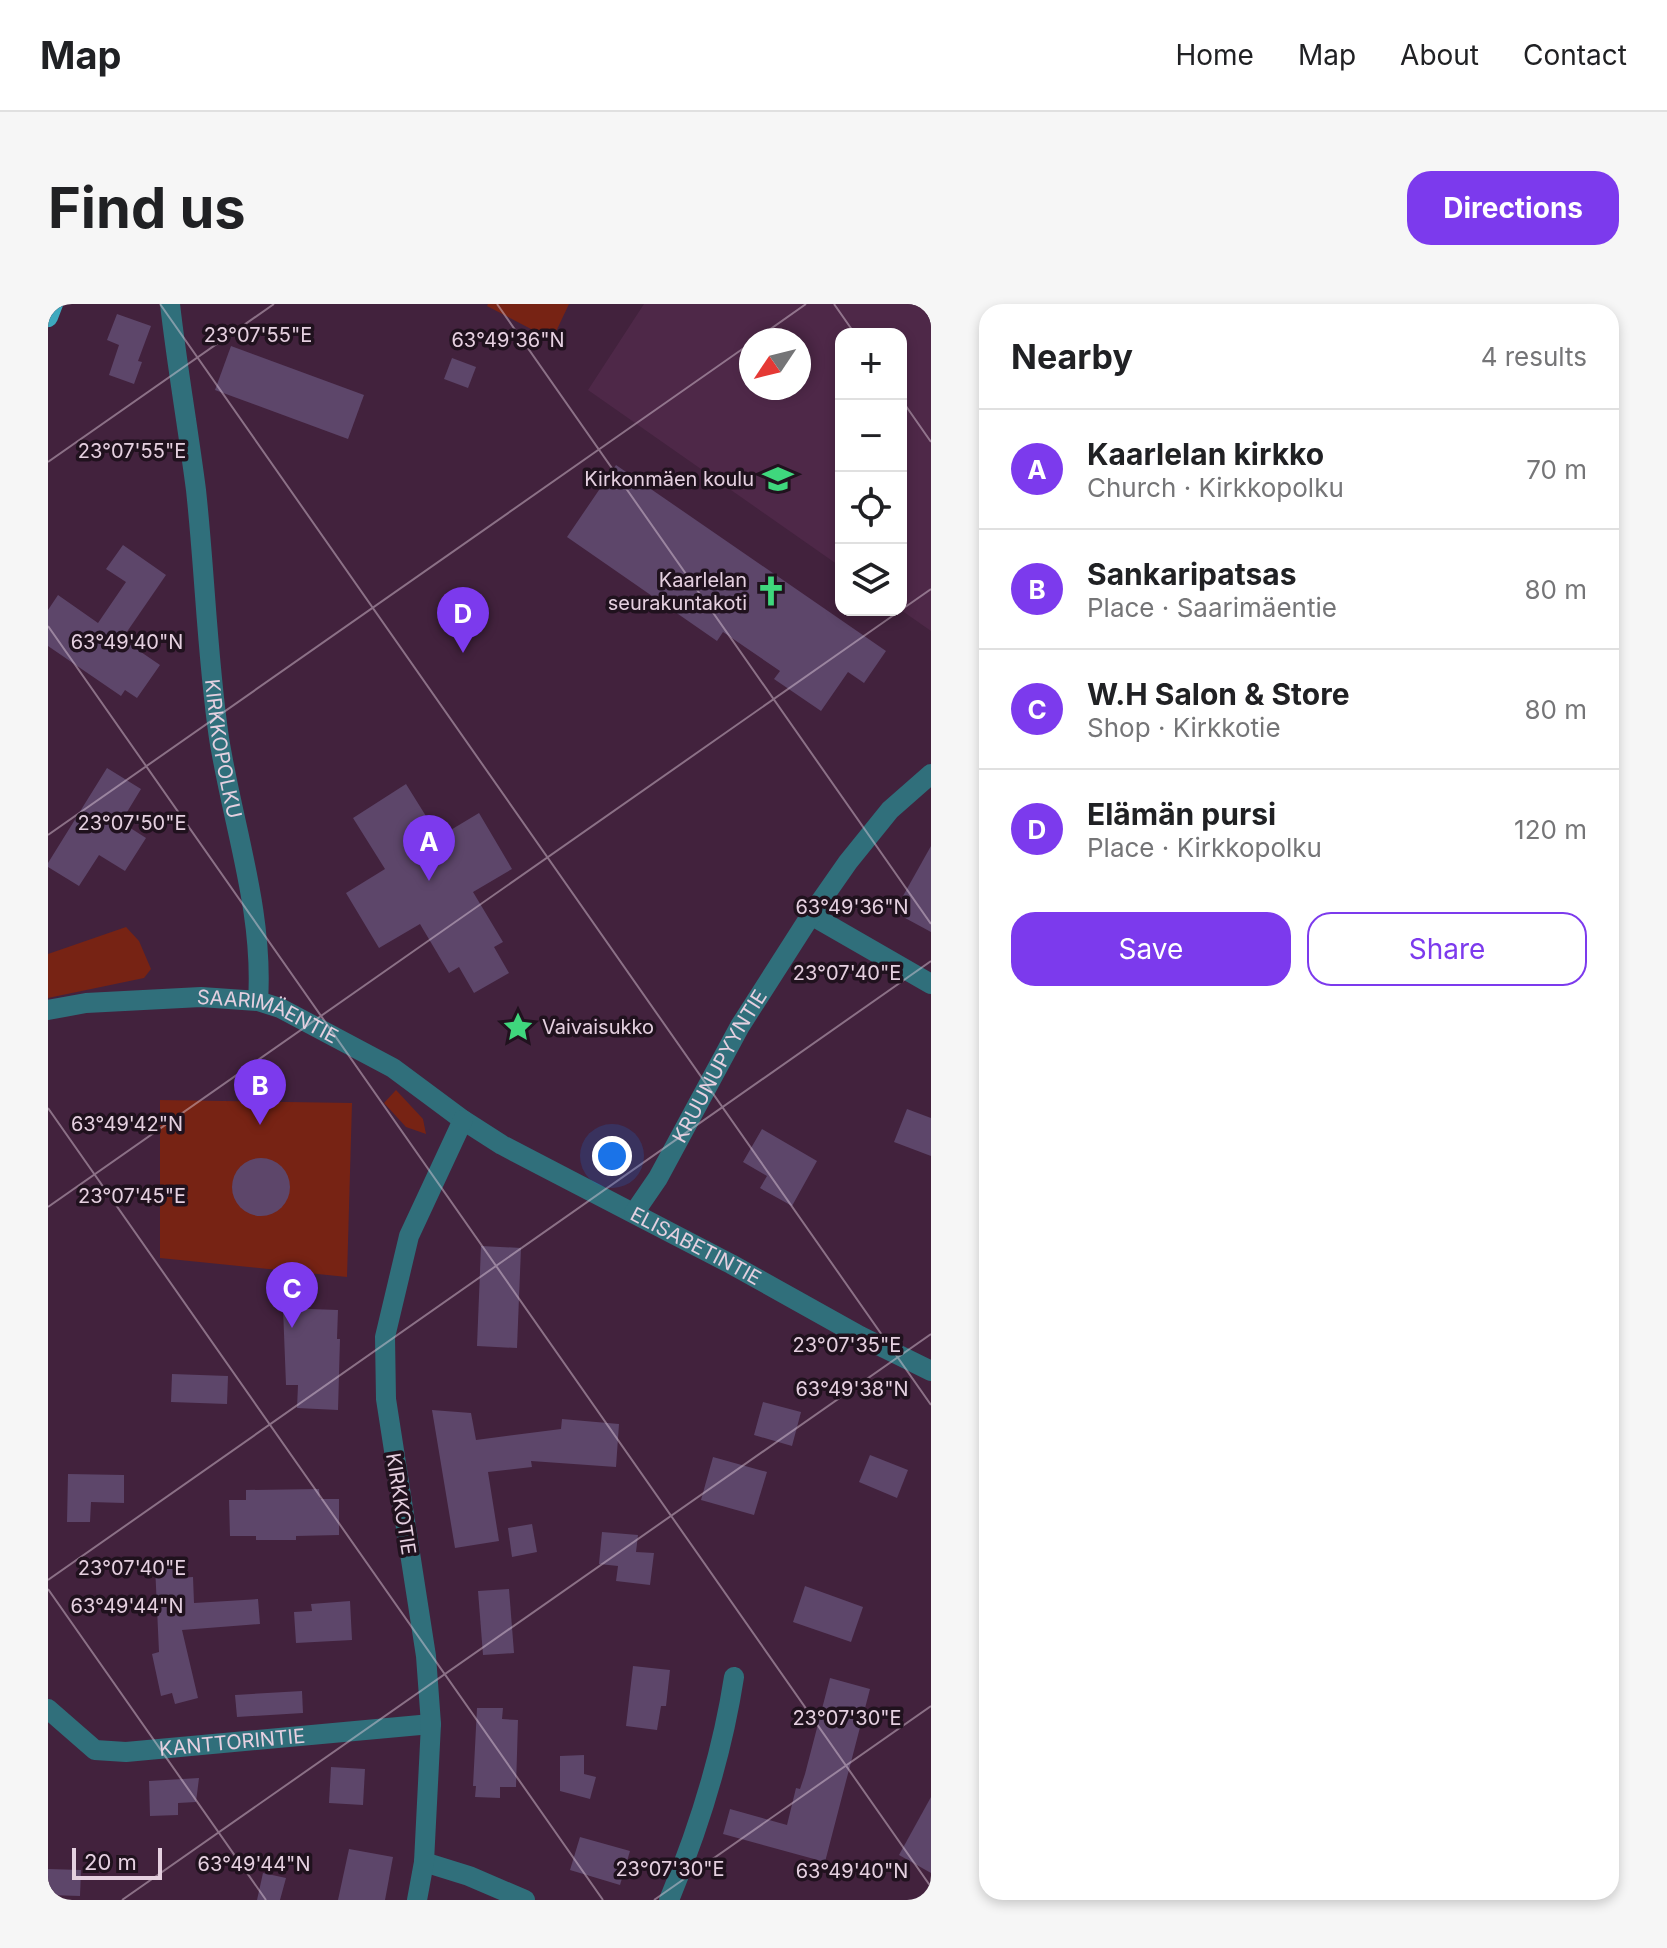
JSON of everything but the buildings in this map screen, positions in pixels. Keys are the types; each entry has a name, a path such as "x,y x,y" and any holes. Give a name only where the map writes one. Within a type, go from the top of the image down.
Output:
{"main road":[{"path":"48,317 53,304"}],"street":[{"name":"KIRKKOPOLKU","path":"170,304 196,490 207,649 218,725 256,922 260,970 258,1001"},
{"name":"KRUUNUPYYNTIE","path":"634,1213 658,1178 740,1026 811,915 890,810 931,774"},
{"path":"811,915 931,984"},
{"name":"SAARIMÄENTIE","path":"48,1010 138,999 201,997 258,1001 280,1008 393,1068 463,1120"},
{"name":"ELISABETINTIE","path":"463,1120 502,1145 931,1371"},
{"name":"KIRKKOTIE","path":"417,1900 424,1862 431,1724 426,1656 386,1399 385,1337 409,1236 463,1120"},
{"path":"669,1900 710,1790 734,1677"},
{"name":"KANTTORINTIE","path":"48,1709 95,1750 126,1752 431,1724"},
{"path":"424,1862 469,1876 525,1900"}],"shaded area":[{"path":"488,304 569,304 552,340"},
{"name":"Kirkonmäen koulu","path":"644,304 931,304 931,631 907,614 907,328 835,328 835,563 588,390"},
{"path":"126,927 139,941 151,969 144,978 48,998 48,954"},
{"path":"396,1090 423,1119 426,1134 406,1127 384,1103"},
{"path":"160,1100 352,1103 347,1277 160,1258"}],"place":[{"name":"Kirkonmäen koulu","path":"778,479"},
{"name":"Kaarlelan seurakuntakoti","path":"771,591"},
{"name":"Elämän pursi","path":"463,653"},
{"name":"Kaarlelan kirkko","path":"429,881"},
{"name":"Vaivaisukko","path":"518,1027"},
{"name":"Sankaripatsas","path":"260,1125"},
{"name":"W.H Salon & Store","path":"292,1328"}]}
